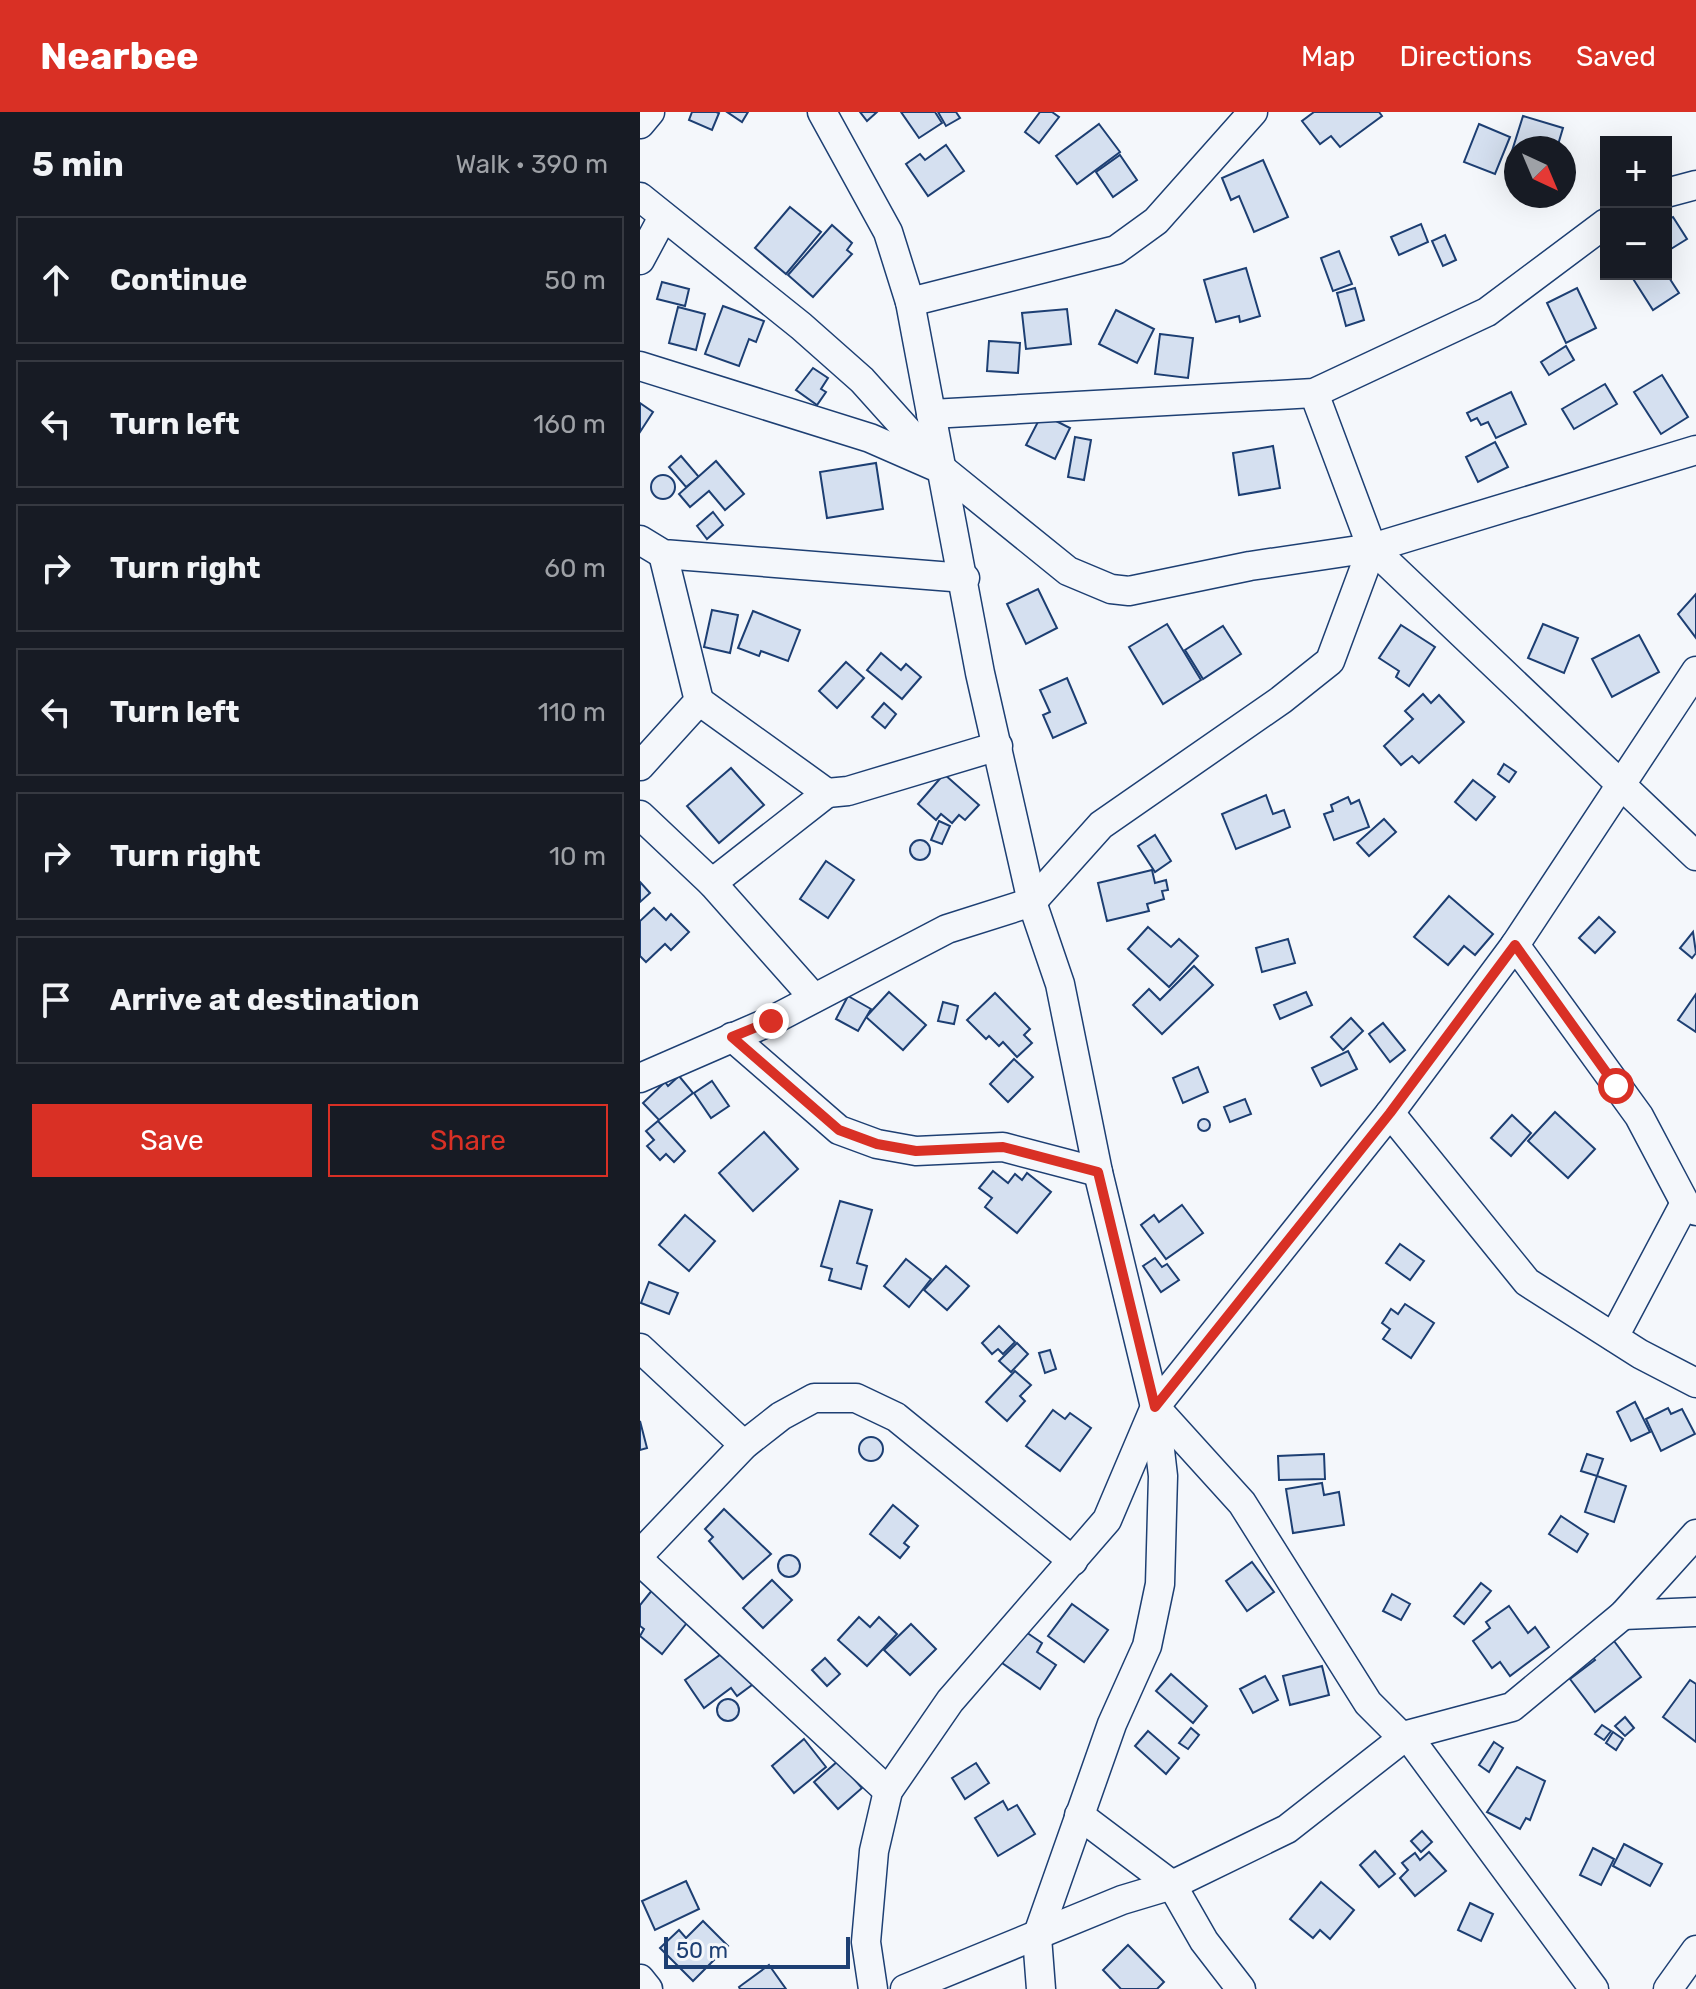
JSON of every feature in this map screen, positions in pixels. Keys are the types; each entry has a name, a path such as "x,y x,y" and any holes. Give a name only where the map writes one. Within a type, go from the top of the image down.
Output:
{"street":[{"path":"640,124 650,112"},
{"path":"822,112 888,232 910,302 965,578 980,673 1032,902 1060,984 1098,1172 1155,1407 1164,1487 1160,1584 1147,1646 1112,1724 1037,1937 1041,1989"},
{"path":"910,302 1116,250 1156,221 1253,112"},
{"path":"1672,191 1696,185"},
{"path":"640,197 801,326 852,371 942,469 1068,571 1111,589 1129,591 1250,566 1372,548 1696,450"},
{"path":"640,260 663,217"},
{"path":"931,414 1314,393 1487,312 1600,227"},
{"path":"640,366 870,438 942,469"},
{"path":"1314,393 1372,548 1621,781 1696,856"},
{"path":"827,793 699,701 652,547 965,578"},
{"path":"640,1078 814,998 947,929 1032,902 1101,825 1281,700 1330,661 1372,548"},
{"path":"873,1989 866,1942 874,1851 888,1791 950,1701 1107,1520 1155,1407 1390,1113 1515,945 1696,671"},
{"path":"640,766 699,701"},
{"path":"712,883 827,793 848,791 998,746"},
{"path":"640,815 712,883 814,998"},
{"path":"1515,945 1639,1116 1691,1207 1614,1337"},
{"path":"732,1037 839,1130 852,1135 877,1144 916,1151 1003,1147 1098,1172"},
{"path":"1390,1113 1527,1282 1614,1337 1696,1383"},
{"path":"640,1348 744,1445"},
{"path":"640,1554 744,1445 781,1416 814,1398 856,1398 896,1417 1073,1561"},
{"path":"1155,1407 1242,1503 1368,1703 1401,1736 1512,1707 1623,1615 1696,1535"},
{"path":"640,1561 888,1791"},
{"path":"1623,1615 1696,1612"},
{"path":"905,1989 1122,1900 1172,1885 1287,1829 1407,1735"},
{"path":"1407,1735 1594,1989"},
{"path":"1079,1815 1172,1885 1204,1941 1241,1989"},
{"path":"1668,1989 1696,1950"},
{"path":"640,1979 648,1989"}],"building":[{"path":"692,112 719,113 712,130 689,120"},
{"path":"727,112 748,112 742,122"},
{"path":"860,112 877,112 867,121"},
{"path":"901,112 935,112 942,123 919,138"},
{"path":"938,112 956,112 960,118 946,126"},
{"path":"1040,112 1052,112 1059,117 1039,143 1025,132"},
{"path":"1314,112 1379,112 1382,116 1340,147 1331,136 1320,144 1302,121"},
{"path":"1523,116 1563,128 1561,136 1517,136"},
{"path":"1099,124 1120,152 1077,184 1056,156"},
{"path":"1479,124 1508,136 1504,136 1504,152 1495,174 1464,162"},
{"path":"946,145 964,171 928,196 906,164 920,154 925,160"},
{"path":"1120,155 1137,180 1113,197 1096,172"},
{"path":"1263,160 1288,217 1254,232 1239,196 1231,200 1222,178"},
{"path":"790,207 821,232 786,274 755,248"},
{"path":"1672,218 1687,239 1672,248"},
{"path":"1421,224 1428,242 1399,255 1391,237"},
{"path":"832,225 852,243 847,250 852,254 813,297 788,275"},
{"path":"1445,235 1456,260 1443,266 1432,241"},
{"path":"1339,251 1352,284 1333,291 1321,258"},
{"path":"1246,268 1260,316 1240,322 1239,316 1216,322 1204,280"},
{"path":"1634,280 1671,280 1679,293 1653,310"},
{"path":"662,282 689,289 685,306 657,299"},
{"path":"1355,288 1364,320 1346,326 1337,293"},
{"path":"1577,288 1596,328 1566,343 1547,303"},
{"path":"723,306 764,321 756,342 749,339 739,366 705,354"},
{"path":"678,307 705,314 696,350 669,343"},
{"path":"1067,309 1071,344 1026,349 1022,313"},
{"path":"1116,310 1154,329 1137,363 1099,344"},
{"path":"1160,334 1193,338 1188,378 1155,374"},
{"path":"989,341 1020,343 1018,373 987,371"},
{"path":"1566,346 1574,360 1549,375 1541,362"},
{"path":"813,368 828,378 821,389 826,392 817,405 796,390"},
{"path":"1662,375 1688,417 1661,434 1634,392"},
{"path":"1605,384 1617,404 1574,429 1562,409"},
{"path":"1511,392 1526,424 1496,438 1488,422 1481,425 1477,418 1471,421 1467,413"},
{"path":"640,403 653,412 640,432"},
{"path":"1042,414 1070,428 1055,459 1026,445"},
{"path":"1075,437 1091,440 1084,480 1068,477"},
{"path":"1495,442 1508,467 1478,482 1466,457"},
{"path":"1273,446 1280,488 1239,495 1233,453"},
{"path":"681,456 699,477 686,487 669,467"},
{"path":"716,461 744,494 725,510 709,491 690,507 679,494"},
{"path":"876,463 883,509 827,518 820,472"},
{"path":"663,475 674,482 675,487 668,498 663,499 652,492 651,487 658,476"},
{"path":"713,512 723,525 707,539 697,526"},
{"path":"1038,589 1057,628 1026,644 1007,604"},
{"path":"1696,594 1696,638 1678,614"},
{"path":"712,610 738,615 730,653 704,647"},
{"path":"753,611 800,630 788,661 761,651 759,656 738,648"},
{"path":"1167,624 1201,680 1163,704 1129,647"},
{"path":"1543,624 1578,638 1564,673 1528,658"},
{"path":"1401,625 1435,647 1409,686 1396,677 1399,671 1379,658"},
{"path":"1223,626 1241,654 1203,679 1185,650"},
{"path":"1639,635 1659,672 1612,697 1592,659"},
{"path":"881,653 901,670 906,664 921,677 902,699 867,670"},
{"path":"846,662 864,678 837,708 819,691"},
{"path":"1067,678 1086,723 1053,738 1043,715 1050,712 1040,690"},
{"path":"1423,694 1431,703 1439,695 1464,722 1419,763 1412,756 1401,765 1384,746 1413,719 1405,711"},
{"path":"884,703 896,714 885,728 872,717"},
{"path":"1504,764 1516,772 1509,782 1498,774"},
{"path":"731,768 764,805 719,843 687,806"},
{"path":"944,774 979,805 965,820 959,815 952,823 941,814 936,820 918,804"},
{"path":"1473,780 1495,797 1476,820 1455,802"},
{"path":"1266,795 1273,814 1284,810 1290,827 1236,849 1222,814"},
{"path":"1348,797 1351,804 1359,800 1369,827 1334,840 1324,814 1333,811 1331,805"},
{"path":"1384,819 1396,832 1369,856 1357,843"},
{"path":"939,821 950,826 942,844 931,840"},
{"path":"1155,835 1171,861 1155,872 1138,846"},
{"path":"920,840 927,843 930,850 927,857 920,860 913,857 910,850 913,843"},
{"path":"826,861 854,880 828,918 800,899"},
{"path":"1152,870 1155,883 1166,880 1168,890 1162,891 1164,899 1147,904 1149,911 1107,921 1098,883"},
{"path":"640,882 650,893 640,902"},
{"path":"1449,896 1493,934 1475,955 1464,946 1448,965 1414,937"},
{"path":"654,908 666,920 671,914 689,932 671,950 665,944 646,962 640,956 640,921"},
{"path":"1599,917 1615,932 1595,953 1579,938"},
{"path":"1148,927 1171,947 1179,939 1198,956 1169,987 1128,949"},
{"path":"1693,932 1696,953 1692,958 1680,948"},
{"path":"1288,939 1295,963 1262,972 1256,948"},
{"path":"1194,966 1213,985 1162,1034 1133,1005 1149,989 1160,1000"},
{"path":"889,992 926,1025 903,1050 866,1017"},
{"path":"1306,992 1312,1005 1280,1019 1274,1005"},
{"path":"995,993 1030,1029 1024,1035 1032,1043 1017,1057 1003,1042 999,1046 989,1036 986,1039 967,1020"},
{"path":"1696,994 1696,1032 1678,1020"},
{"path":"848,996 871,1009 858,1031 836,1019"},
{"path":"943,1002 958,1006 954,1024 938,1021"},
{"path":"1351,1018 1363,1031 1343,1050 1331,1037"},
{"path":"1383,1023 1405,1050 1390,1062 1369,1034"},
{"path":"1348,1051 1357,1069 1321,1086 1312,1068"},
{"path":"1014,1059 1033,1077 1008,1102 990,1084"},
{"path":"1198,1067 1208,1092 1183,1103 1173,1078"},
{"path":"679,1076 693,1093 659,1120 643,1103 665,1082 668,1086"},
{"path":"712,1081 729,1106 711,1118 694,1093"},
{"path":"1245,1099 1251,1114 1230,1122 1224,1107"},
{"path":"1555,1112 1595,1149 1568,1178 1528,1141"},
{"path":"1512,1115 1531,1133 1511,1156 1491,1138"},
{"path":"1204,1119 1210,1125 1204,1131 1198,1125"},
{"path":"658,1121 685,1151 674,1162 666,1154 660,1160 647,1146 654,1140 646,1131"},
{"path":"764,1132 798,1169 753,1211 719,1173"},
{"path":"993,1171 1008,1183 1015,1174 1022,1180 1027,1173 1051,1192 1017,1233 985,1207 992,1198 979,1188"},
{"path":"840,1201 872,1210 857,1263 867,1266 861,1289 829,1280 832,1269 821,1266"},
{"path":"1182,1205 1203,1233 1166,1259 1141,1225 1154,1215 1159,1222"},
{"path":"685,1215 715,1241 689,1271 659,1245"},
{"path":"1400,1244 1424,1261 1410,1280 1386,1263"},
{"path":"1155,1258 1162,1267 1167,1264 1179,1280 1161,1292 1143,1266"},
{"path":"906,1259 931,1279 909,1307 884,1286"},
{"path":"946,1266 969,1286 947,1310 924,1290"},
{"path":"649,1282 678,1293 669,1314 641,1303"},
{"path":"1405,1304 1434,1323 1411,1358 1383,1339 1390,1329 1382,1323 1391,1309 1398,1314"},
{"path":"999,1326 1015,1342 1003,1354 998,1349 992,1354 982,1343"},
{"path":"1017,1343 1028,1354 1011,1372 999,1361"},
{"path":"1050,1350 1056,1369 1045,1373 1039,1353"},
{"path":"1015,1371 1031,1385 1020,1396 1025,1401 1007,1421 986,1402"},
{"path":"1635,1402 1650,1432 1631,1441 1617,1412"},
{"path":"1668,1408 1671,1414 1682,1409 1695,1434 1661,1451 1646,1419"},
{"path":"1053,1410 1065,1419 1070,1413 1091,1428 1060,1471 1026,1446"},
{"path":"640,1421 647,1448 640,1450"},
{"path":"871,1437 879,1441 883,1449 879,1457 871,1461 863,1457 859,1449 863,1441"},
{"path":"1324,1454 1325,1479 1279,1480 1278,1456"},
{"path":"1587,1454 1603,1459 1597,1476 1581,1471"},
{"path":"1597,1476 1626,1486 1614,1522 1585,1512"},
{"path":"1322,1483 1324,1495 1339,1492 1344,1525 1293,1533 1286,1489"},
{"path":"893,1505 918,1526 904,1543 909,1547 900,1558 870,1534"},
{"path":"724,1509 771,1554 743,1579 709,1541 713,1537 705,1529"},
{"path":"1561,1516 1588,1534 1577,1552 1549,1534"},
{"path":"789,1555 797,1558 800,1566 797,1574 789,1577 781,1574 778,1566 781,1558"},
{"path":"1252,1562 1274,1592 1247,1611 1226,1581"},
{"path":"772,1580 792,1600 763,1628 743,1608"},
{"path":"1481,1583 1491,1591 1464,1624 1454,1616"},
{"path":"657,1584 694,1614 662,1654 640,1636 644,1629 640,1626 640,1605"},
{"path":"1392,1594 1410,1604 1401,1620 1383,1611"},
{"path":"1072,1604 1108,1630 1084,1662 1048,1636"},
{"path":"1509,1606 1528,1633 1535,1627 1549,1647 1510,1676 1500,1662 1492,1668 1473,1641 1490,1628 1486,1622"},
{"path":"859,1617 870,1627 879,1617 897,1634 867,1666 838,1640"},
{"path":"911,1624 936,1649 910,1675 884,1650"},
{"path":"1023,1630 1042,1643 1037,1652 1056,1665 1040,1689 1002,1663"},
{"path":"1611,1637 1641,1677 1595,1712 1570,1679 1595,1660 1590,1653"},
{"path":"731,1647 756,1682 737,1696 731,1688 704,1708 685,1680"},
{"path":"825,1658 840,1674 827,1686 812,1670"},
{"path":"1322,1666 1329,1695 1290,1705 1283,1676"},
{"path":"1171,1674 1207,1706 1193,1723 1156,1691"},
{"path":"1265,1676 1278,1700 1253,1713 1240,1689"},
{"path":"1690,1680 1696,1684 1696,1742 1663,1717"},
{"path":"728,1699 736,1702 739,1710 736,1718 728,1721 720,1718 717,1710 720,1702"},
{"path":"1625,1717 1634,1728 1625,1736 1615,1726"},
{"path":"1602,1725 1611,1731 1604,1740 1595,1734"},
{"path":"1191,1728 1199,1735 1188,1749 1179,1743"},
{"path":"1148,1731 1179,1758 1166,1774 1135,1746"},
{"path":"1613,1732 1623,1739 1616,1750 1606,1743"},
{"path":"804,1739 826,1767 794,1793 772,1766"},
{"path":"1494,1742 1503,1748 1489,1772 1479,1765"},
{"path":"838,1761 862,1788 838,1809 814,1782"},
{"path":"976,1763 989,1783 965,1799 952,1778"},
{"path":"1517,1767 1545,1781 1530,1820 1526,1818 1520,1829 1487,1812"},
{"path":"1003,1801 1008,1810 1017,1805 1035,1834 998,1856 975,1818"},
{"path":"1422,1831 1432,1842 1421,1852 1411,1841"},
{"path":"1624,1844 1662,1864 1650,1886 1613,1866"},
{"path":"1593,1848 1614,1859 1601,1885 1580,1875"},
{"path":"1375,1851 1395,1874 1379,1887 1360,1865"},
{"path":"1429,1852 1446,1871 1415,1896 1400,1878 1408,1870 1402,1863 1415,1853 1420,1860"},
{"path":"686,1881 699,1909 655,1930 642,1901"},
{"path":"1321,1882 1354,1910 1330,1939 1320,1930 1313,1938 1290,1919"},
{"path":"1470,1903 1493,1914 1481,1941 1458,1930"},
{"path":"703,1921 728,1946 693,1981 660,1948 679,1930 686,1938"},
{"path":"1128,1945 1164,1982 1157,1989 1121,1989 1103,1970"},
{"path":"769,1965 786,1989 740,1989 739,1987"}],"route":[{"path":"771,1021 732,1037 839,1130 877,1144 916,1151 1003,1147 1098,1172 1155,1407 1390,1113 1515,945 1616,1086"}]}
